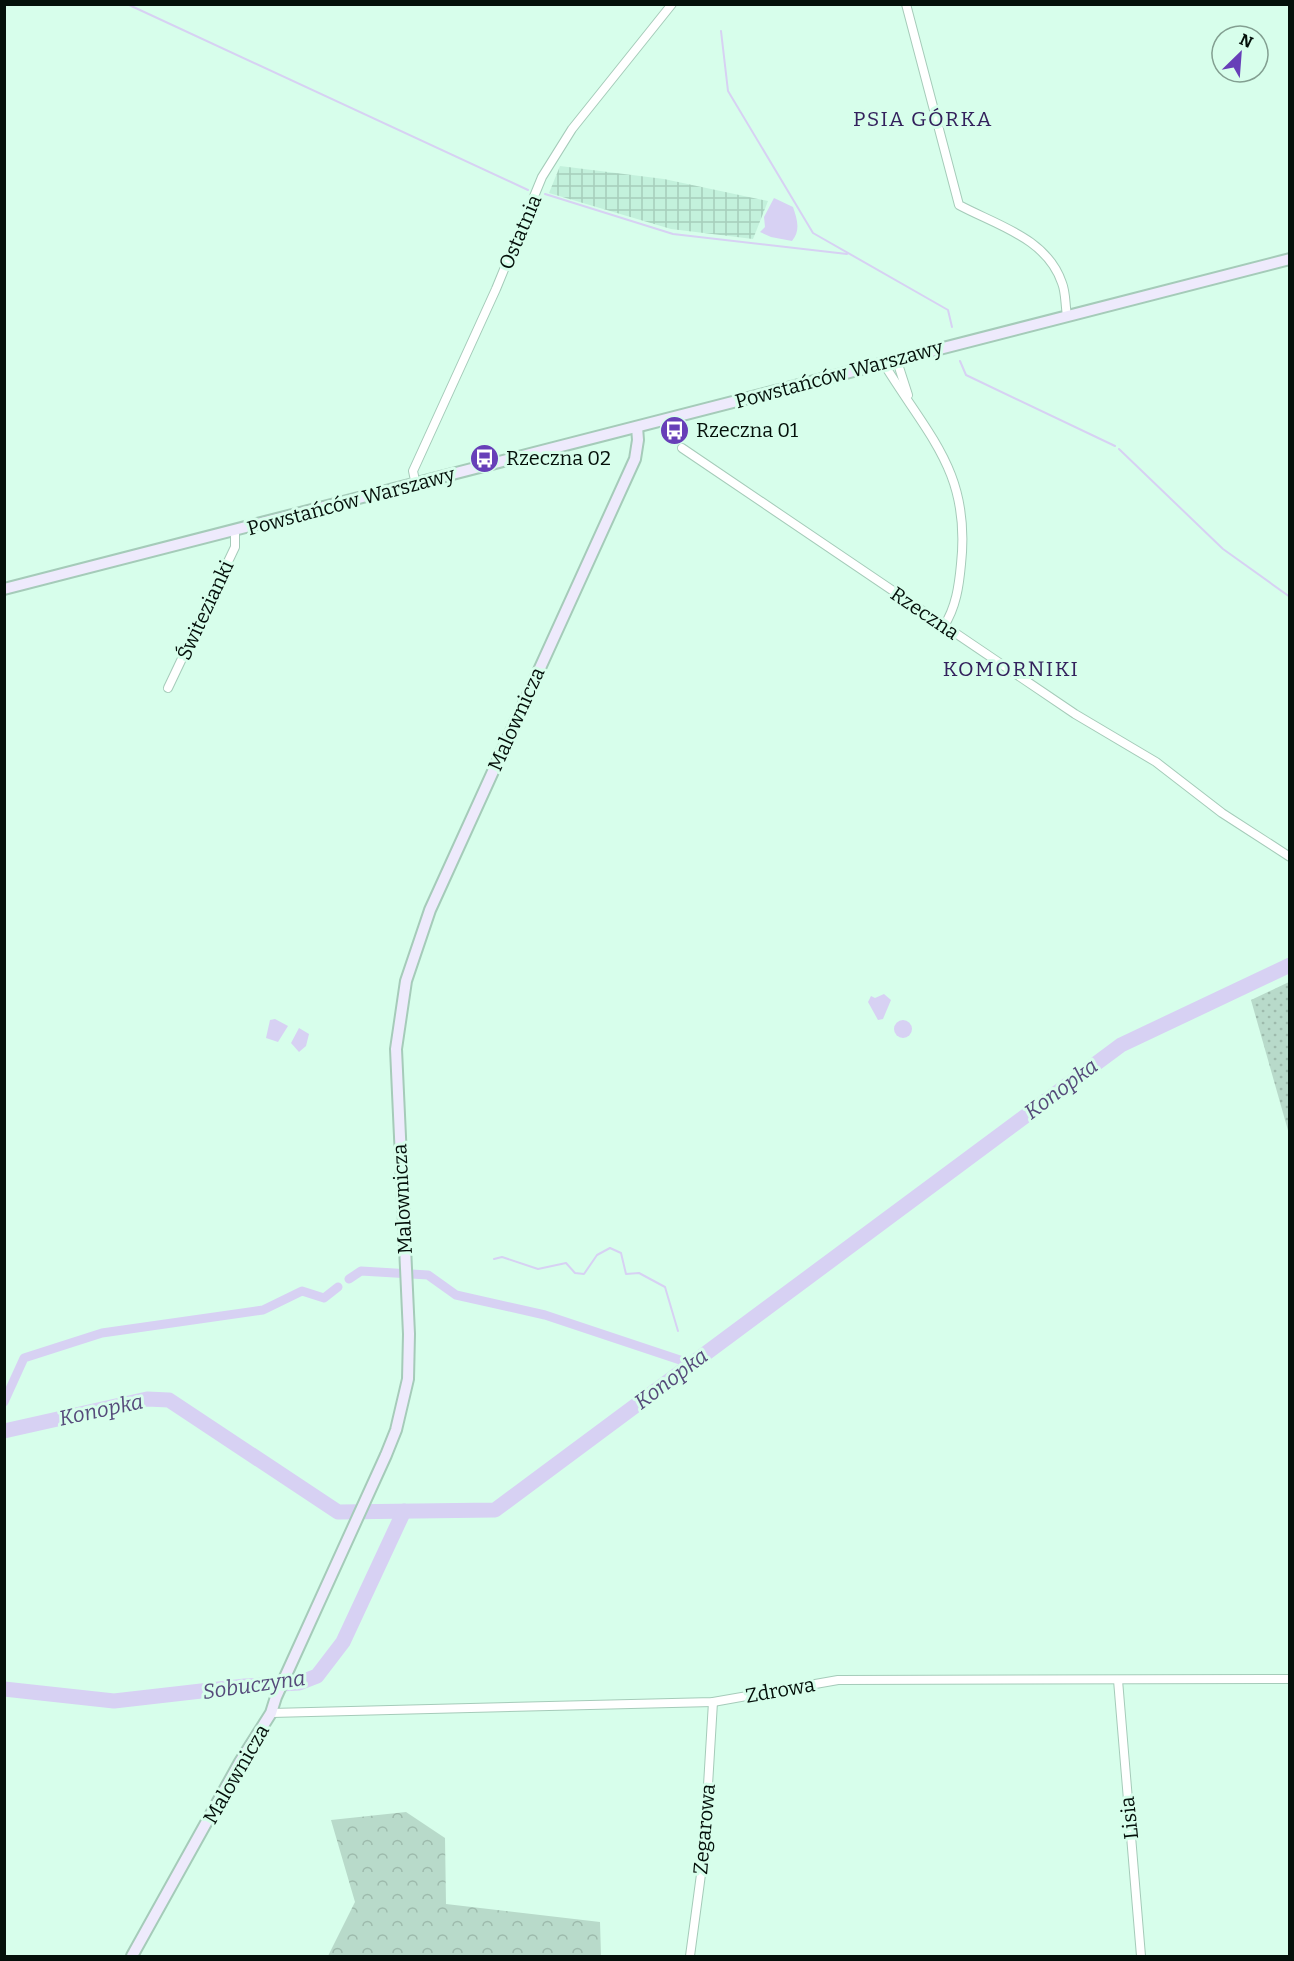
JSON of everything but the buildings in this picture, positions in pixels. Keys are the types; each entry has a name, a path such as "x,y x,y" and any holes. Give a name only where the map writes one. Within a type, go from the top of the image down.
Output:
{"street":[{"name":"Ostatnia","path":"416,485 413,471 496,289 542,177 572,129 672,4"},
{"path":"906,4 958,205 1023,235 1051,263 1063,284 1067,315"},
{"name":"Powstańców Warszawy","path":"4,589 1290,259"},
{"path":"897,361 911,402"},
{"path":"884,364 945,457 957,488 964,539 956,598 944,626"},
{"name":"Malownicza","path":"132,1956 240,1762 271,1713 286,1674 396,1430 408,1379 396,1049 406,981 430,910 635,459 638,440 637,427"},
{"name":"Rzeczna","path":"682,448 1075,714 1156,762 1222,813 1290,857"},
{"name":"Świtezianki","path":"168,688 235,547 236,531"},
{"name":"Zdrowa","path":"271,1713 713,1702 838,1680 1290,1679"},
{"name":"Lisia","path":"1118,1680 1141,1956"},
{"name":"Zegarowa","path":"690,1956 704,1852 713,1702"}],"shaded area":[{"path":"560,166 664,179 768,201 753,239 671,229 549,193"},
{"path":"774,198 793,207 797,229 792,241 771,237 760,232 765,227 764,217"},
{"path":"884,994 891,1000 883,1019 878,1020 868,1002 871,996 875,998"},
{"path":"275,1019 288,1026 278,1042 266,1038 270,1020"},
{"path":"903,1020 909,1023 912,1029 909,1035 903,1038 897,1035 894,1029 897,1023"},
{"path":"299,1028 309,1034 306,1046 299,1052 291,1043"}],"green space":[{"path":"1289,982 1289,1134 1251,1000"},
{"path":"406,1812 445,1838 446,1904 600,1922 601,1956 328,1956 355,1902 331,1820"}],"waterway":[{"path":"127,4 528,190"},
{"path":"721,31 728,91 813,233 948,310 952,327"},
{"path":"545,194 673,234 847,254"},
{"path":"960,361 966,375 1115,446"},
{"path":"1119,449 1223,549 1290,597"},
{"name":"Konopka","path":"4,1431 147,1399 169,1400 338,1512 495,1510 1121,1045 1290,965"},
{"path":"494,1259 502,1257 538,1269 566,1263 575,1273 584,1274 597,1255 610,1248 621,1253 626,1274 639,1273 665,1287 678,1331"},
{"path":"349,1279 361,1271 428,1275 456,1295 545,1315 692,1364"},
{"path":"4,1402 24,1358 102,1333 263,1310 302,1291 324,1298 338,1287"},
{"name":"Sobuczyna","path":"4,1689 114,1701 245,1686 299,1683 317,1676 343,1642 404,1511"}],"place":[{"name":"Rzeczna 01","path":"675,430"},
{"name":"Rzeczna 02","path":"485,458"}],"district":[{"name":"PSIA GÓRKA","path":"923,119"},
{"name":"KOMORNIKI","path":"1011,669"}]}
